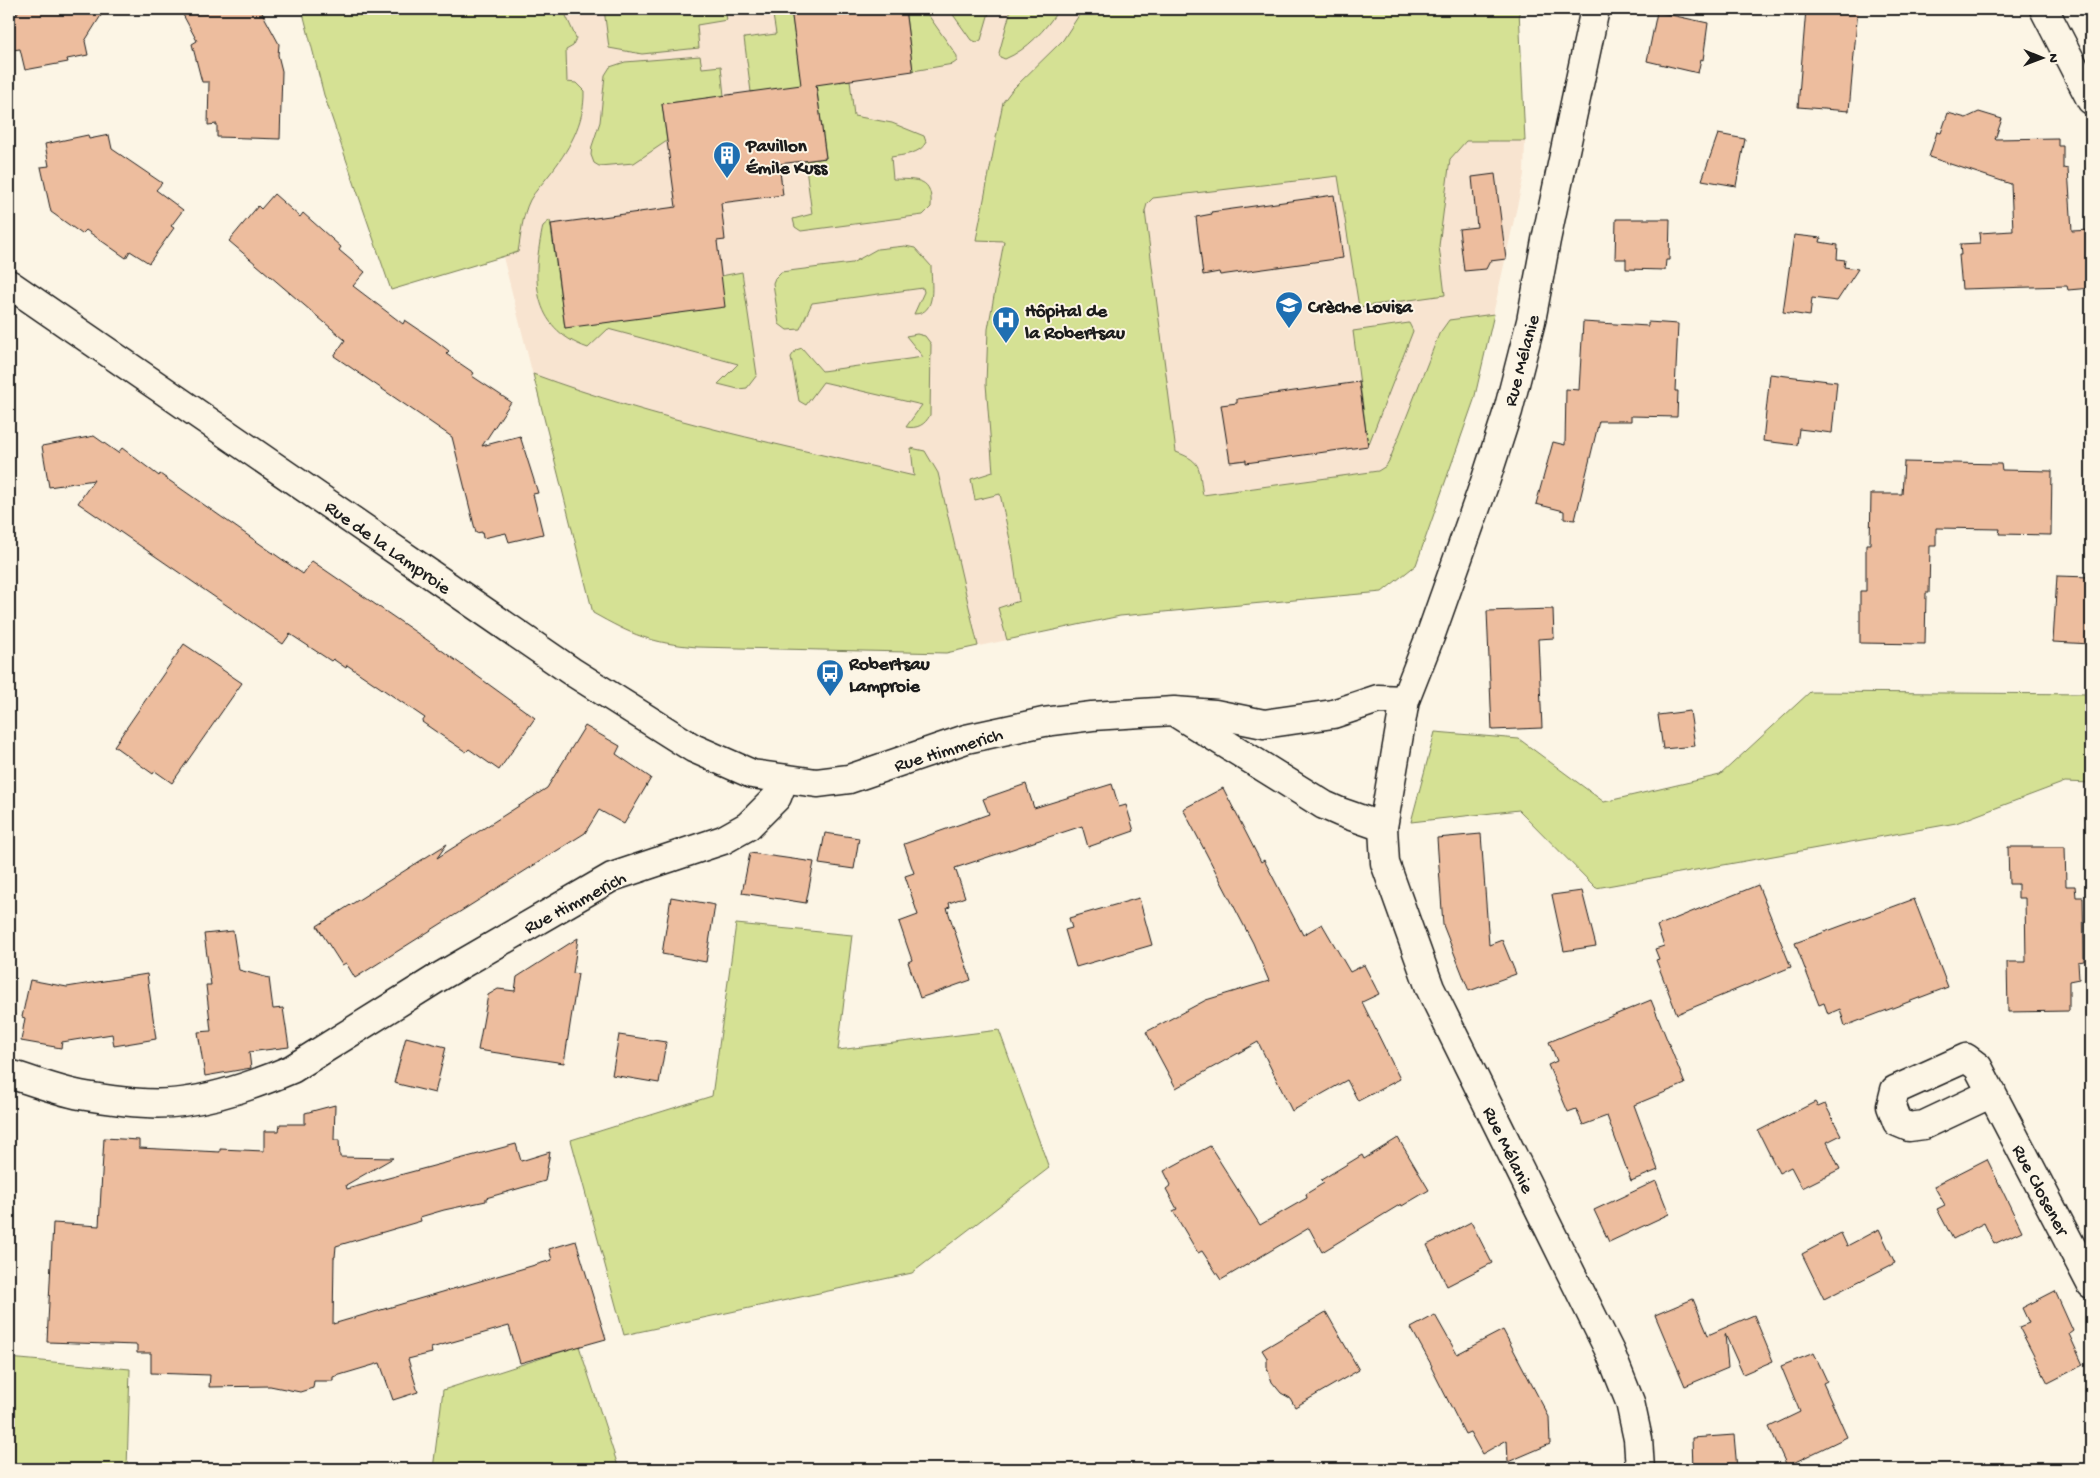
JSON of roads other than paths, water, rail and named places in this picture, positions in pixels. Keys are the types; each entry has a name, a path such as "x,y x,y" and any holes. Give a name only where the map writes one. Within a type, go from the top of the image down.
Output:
{"street":[{"name":"Rue Mélanie","path":"1595,9 1546,240 1531,321 1508,411 1431,634 1404,700 1383,827 1384,863 1430,988 1610,1352 1630,1402 1638,1439 1640,1469"},
{"path":"2044,9 2091,100"},
{"name":"Rue de la Lamproie","path":"9,284 571,671 708,756 752,774 784,779"},
{"name":"Rue Himmerich","path":"9,1074 85,1096 144,1103 181,1102 244,1088 272,1078 292,1069 436,979 612,877 723,840 748,826 777,797 784,779 817,783 849,779 966,739 1044,722 1126,713 1174,711 1215,714 1264,724 1334,714 1378,699 1404,700"},
{"path":"1174,711 1324,805 1383,827"},
{"name":"Rue Closener","path":"1992,1093 2091,1284"}],"place":[{"name":"Pavillon Émile Kuss","path":"727,179"},
{"name":"Crèche Lovisa","path":"1289,329"},
{"name":"Hôpital de la Robertsau","path":"1006,344"},
{"name":"Robertsau Lamproie","path":"830,697"}]}
